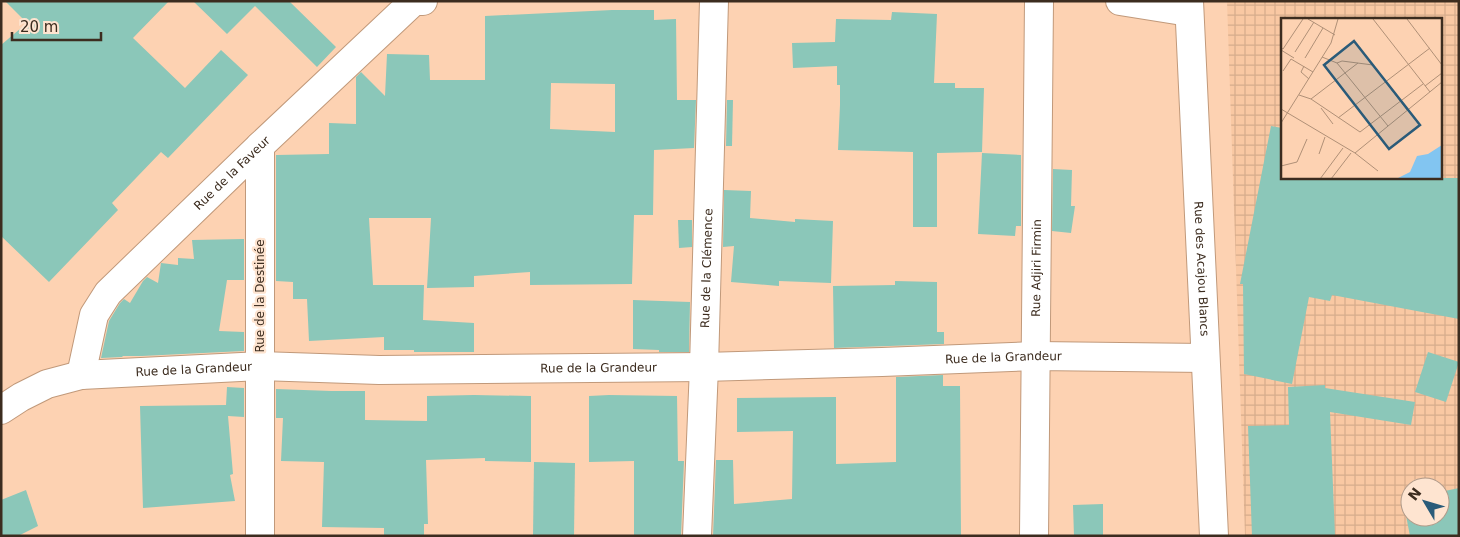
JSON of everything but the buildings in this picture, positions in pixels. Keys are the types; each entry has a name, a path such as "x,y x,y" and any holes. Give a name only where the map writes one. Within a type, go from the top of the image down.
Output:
{"street":[{"name":"Rue de la Faveur","path":"82,375 94,315 108,293 260,146 414,2 423,1"},
{"name":"Rue de la Clémence","path":"697,536 704,367 714,1"},
{"name":"Rue Adjiri Firmin","path":"1034,536 1039,1"},
{"path":"1120,1 1189,7"},
{"name":"Rue des Acajou Blancs","path":"1189,7 1214,536"},
{"name":"Rue de la Destinée","path":"260,146 260,536"},
{"name":"Rue de la Grandeur","path":"1,410 47,384 82,375 260,366 379,370 704,367 1036,356 1205,358"}],"shaded area":[{"path":"1227,1 1459,1 1459,536 1245,536"}]}
